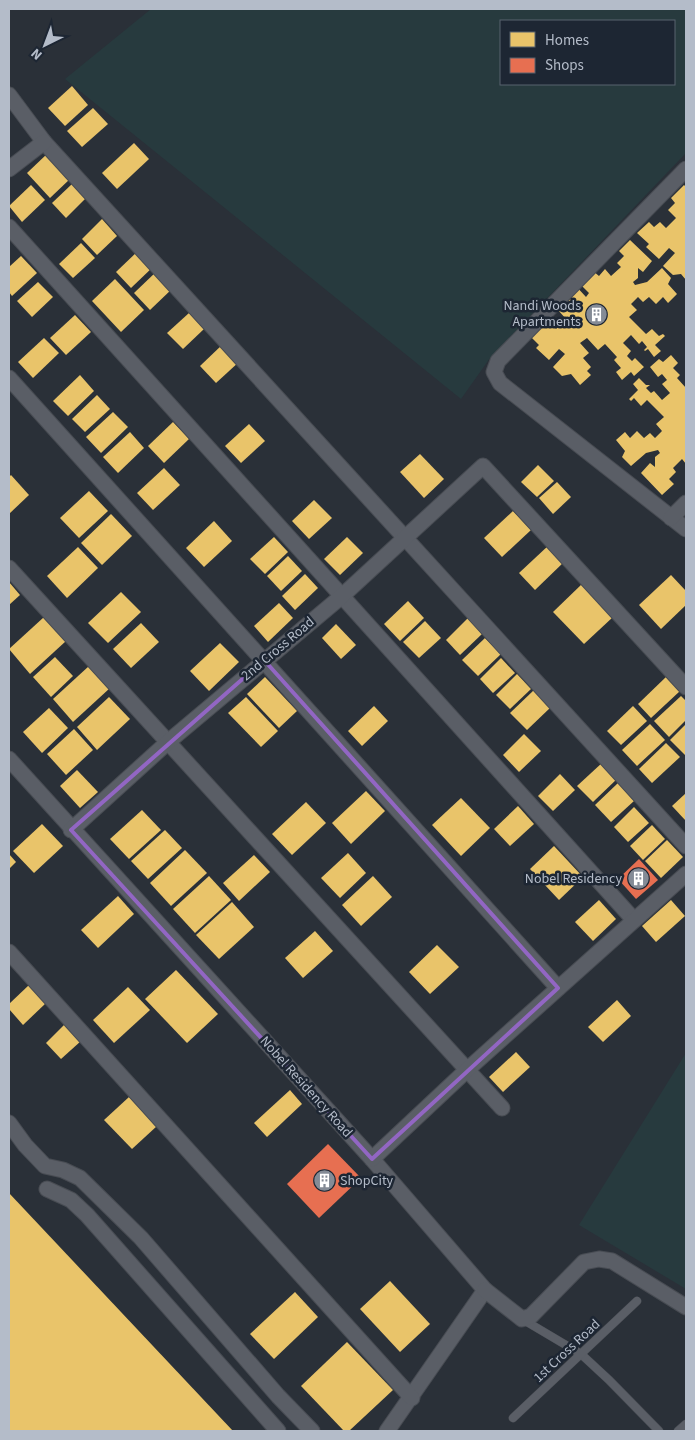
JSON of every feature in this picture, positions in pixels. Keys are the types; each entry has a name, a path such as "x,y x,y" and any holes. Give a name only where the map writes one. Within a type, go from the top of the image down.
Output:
{"street":[{"path":"9,96 44,142 407,536 686,846"},
{"path":"9,170 44,142"},
{"path":"686,169 498,361 494,372 500,383 686,529"},
{"path":"9,227 634,920"},
{"path":"9,378 558,988"},
{"name":"2nd Cross Road","path":"71,830 168,742 342,596 483,466 686,687"},
{"path":"672,518 686,503"},
{"path":"9,568 502,1108"},
{"name":"Nobel Residency Road","path":"9,759 71,830 372,1159 485,1290 522,1319"},
{"path":"372,1159 468,1069 686,874"},
{"path":"9,952 412,1398"},
{"path":"9,1124 45,1166 63,1170 80,1178 141,1238 278,1396 312,1431"},
{"path":"46,1189 71,1200 87,1215 278,1431"},
{"path":"522,1319 531,1316 584,1262 599,1259 612,1261 686,1307"},
{"path":"387,1431 412,1398 485,1290"}],"lane":[{"name":"1st Cross Road","path":"513,1418 637,1301"},
{"path":"522,1319 581,1354 659,1431"},
{"path":"678,1431 686,1424"}],"highlighted area":[{"path":"264,660 558,988 372,1159 71,830"}],"green space":[{"path":"151,9 686,9 686,153 490,358 461,399 65,79"},
{"path":"686,1053 686,1289 579,1225"}],"building: Homes":[{"path":"72,86 88,105 65,126 48,108"},
{"path":"93,108 108,124 82,147 67,131"},
{"path":"134,143 149,159 117,189 102,173"},
{"path":"48,153 71,178 50,198 27,173"},
{"path":"72,184 86,198 66,218 52,203"},
{"path":"31,185 45,200 22,222 9,206"},
{"path":"684,185 686,187 686,280 681,274 673,275 663,266 675,253 669,248 659,259 646,247 649,244 637,233 649,222 654,227 660,222 666,228 676,218 668,210 675,203 671,198"},
{"path":"102,219 117,236 97,255 82,239"},
{"name":"Nandi Woods Apartments","path":"630,240 652,261 643,272 638,268 638,278 633,282 635,285 647,282 662,268 671,278 668,284 677,294 668,303 663,297 656,304 649,297 643,302 638,297 631,304 637,310 629,317 646,334 652,329 659,336 663,334 665,336 655,345 661,351 654,357 648,349 644,350 647,347 642,341 639,344 631,335 623,343 631,351 627,356 632,361 635,358 644,367 634,376 631,372 622,380 616,372 621,368 614,360 617,357 605,344 598,350 587,338 580,343 589,353 583,358 591,367 587,371 591,375 580,385 571,374 562,376 553,367 565,354 559,349 549,360 536,348 539,345 527,333 539,323 544,328 550,322 556,329 566,319 558,310 565,303 561,299 575,285 586,297 589,293 580,284 593,271 599,276 605,269 611,276 621,267 617,263 624,256 619,251"},
{"path":"81,243 95,258 73,278 59,264"},
{"path":"139,250 154,266 131,288 116,272"},
{"path":"21,256 37,273 12,296 9,292 9,267"},
{"path":"157,271 173,288 150,310 134,293"},
{"path":"115,279 144,310 121,332 92,301"},
{"path":"38,282 53,297 32,317 17,301"},
{"path":"189,313 204,329 183,349 167,333"},
{"path":"75,315 91,332 66,355 50,338"},
{"path":"44,338 59,353 33,378 18,362"},
{"path":"223,344 240,361 216,383 200,366"},
{"path":"671,355 678,363 673,368 680,375 677,378 686,388 686,464 682,459 673,468 676,472 669,479 674,484 662,495 641,473 650,463 655,467 655,457 660,453 658,450 646,453 631,466 622,457 625,451 616,440 625,432 630,438 637,431 644,438 650,433 655,438 662,431 656,424 664,417 647,400 641,406 634,398 631,401 629,399 638,390 633,384 639,378 646,385 650,385 646,388 651,393 654,391 662,400 670,393 662,384 667,380 662,374 658,377 650,367 659,359 663,362"},
{"path":"80,375 94,391 68,416 53,401"},
{"path":"97,395 110,409 85,432 72,419"},
{"path":"113,412 128,427 101,453 86,437"},
{"path":"173,422 189,439 164,463 148,446"},
{"path":"249,424 265,441 241,463 225,446"},
{"path":"130,432 144,448 118,473 103,457"},
{"path":"420,454 444,479 424,498 400,472"},
{"path":"538,465 554,481 537,497 521,482"},
{"path":"164,468 180,485 153,510 137,493"},
{"path":"11,475 29,495 9,514 9,477"},
{"path":"557,482 571,497 553,514 539,498"},
{"path":"89,491 108,511 79,538 60,518"},
{"path":"314,500 332,518 309,539 292,521"},
{"path":"513,511 531,530 502,557 484,538"},
{"path":"111,514 132,536 102,565 81,543"},
{"path":"214,521 232,541 204,567 186,548"},
{"path":"274,537 288,552 265,574 250,559"},
{"path":"347,537 363,553 340,575 324,559"},
{"path":"549,545 565,561 535,590 519,573"},
{"path":"78,547 98,568 67,598 47,576"},
{"path":"288,556 302,571 281,591 267,576"},
{"path":"305,574 318,588 295,610 282,596"},
{"path":"671,575 686,591 686,605 661,629 639,605"},
{"path":"9,582 20,595 9,605"},
{"path":"582,584 613,617 584,644 553,612"},
{"path":"121,592 141,612 108,643 88,623"},
{"path":"408,601 424,618 400,641 384,624"},
{"path":"279,603 293,618 268,642 254,626"},
{"path":"44,617 66,641 30,674 9,649"},
{"path":"468,618 482,634 460,655 446,640"},
{"path":"425,621 441,638 419,658 403,642"},
{"path":"141,623 159,642 131,668 113,649"},
{"path":"336,624 356,645 341,659 322,638"},
{"path":"485,638 501,654 478,676 462,660"},
{"path":"220,643 239,662 209,691 190,671"},
{"path":"55,657 73,676 51,697 33,677"},
{"path":"501,658 515,673 493,693 480,679"},
{"path":"89,666 110,688 73,722 53,699"},
{"path":"517,674 531,689 510,709 496,695"},
{"path":"265,677 297,711 279,728 247,694"},
{"path":"666,677 680,691 651,718 638,704"},
{"path":"534,690 551,707 527,730 510,713"},
{"path":"681,696 686,701 686,720 669,737 654,721"},
{"path":"109,697 130,719 97,750 77,727"},
{"path":"246,697 278,731 261,747 228,713"},
{"path":"374,706 388,721 362,746 348,731"},
{"path":"633,706 647,721 621,745 607,731"},
{"path":"49,708 68,728 42,753 23,732"},
{"path":"650,724 665,740 637,766 622,750"},
{"path":"686,724 686,754 685,755 670,740"},
{"path":"74,729 93,750 66,775 47,754"},
{"path":"524,734 541,751 519,772 503,755"},
{"path":"666,743 680,757 652,783 639,769"},
{"path":"603,762 618,778 593,802 577,786"},
{"path":"77,770 98,792 80,808 60,786"},
{"path":"560,774 575,790 553,811 538,796"},
{"path":"618,783 634,801 611,822 595,805"},
{"path":"366,791 385,811 351,844 332,823"},
{"path":"686,793 686,821 672,806"},
{"path":"461,798 490,828 461,856 432,825"},
{"path":"306,802 326,823 292,855 272,834"},
{"path":"518,806 534,824 510,846 494,829"},
{"path":"634,807 649,823 628,842 614,827"},
{"path":"142,810 161,830 129,859 110,839"},
{"path":"42,824 63,846 34,873 13,851"},
{"path":"652,825 665,839 643,860 630,846"},
{"path":"165,830 182,848 148,879 131,861"},
{"path":"667,840 683,857 661,878 645,861"},
{"path":"554,846 583,877 559,900 530,869"},
{"path":"185,850 207,873 171,906 150,883"},
{"path":"348,853 366,873 340,898 321,878"},
{"path":"9,854 16,862 9,869"},
{"path":"254,855 270,872 239,901 223,883"},
{"path":"209,876 231,900 195,933 173,909"},
{"path":"373,876 392,897 361,926 342,905"},
{"path":"118,896 134,914 98,948 81,930"},
{"path":"599,900 616,919 593,941 575,922"},
{"path":"671,900 685,916 656,942 642,926"},
{"path":"232,902 254,927 219,959 196,935"},
{"path":"315,931 333,951 303,978 285,958"},
{"path":"437,945 459,967 430,994 409,972"},
{"path":"176,970 218,1014 187,1043 145,999"},
{"path":"29,985 46,1003 23,1025 9,1009 9,1004"},
{"path":"128,987 150,1010 114,1043 93,1020"},
{"path":"617,1000 631,1016 603,1042 588,1027"},
{"path":"65,1024 81,1041 61,1059 46,1043"},
{"path":"516,1052 530,1067 503,1092 489,1077"},
{"path":"290,1090 302,1104 267,1137 254,1123"},
{"path":"129,1097 157,1126 132,1149 104,1120"},
{"path":"9,1193 233,1431 9,1431"},
{"path":"390,1281 430,1324 400,1352 360,1309"},
{"path":"295,1292 318,1317 274,1359 250,1334"},
{"path":"347,1342 393,1390 349,1431 344,1431 301,1386"}],"building: Shops":[{"name":"Nobel Residency","path":"639,859 658,880 636,899 618,879"},
{"name":"ShopCity","path":"328,1144 361,1178 319,1218 287,1184"}],"place":[{"name":"Nandi Woods Apartments","path":"597,314"},
{"name":"Nobel Residency","path":"638,879"},
{"name":"ShopCity","path":"324,1181"}]}
